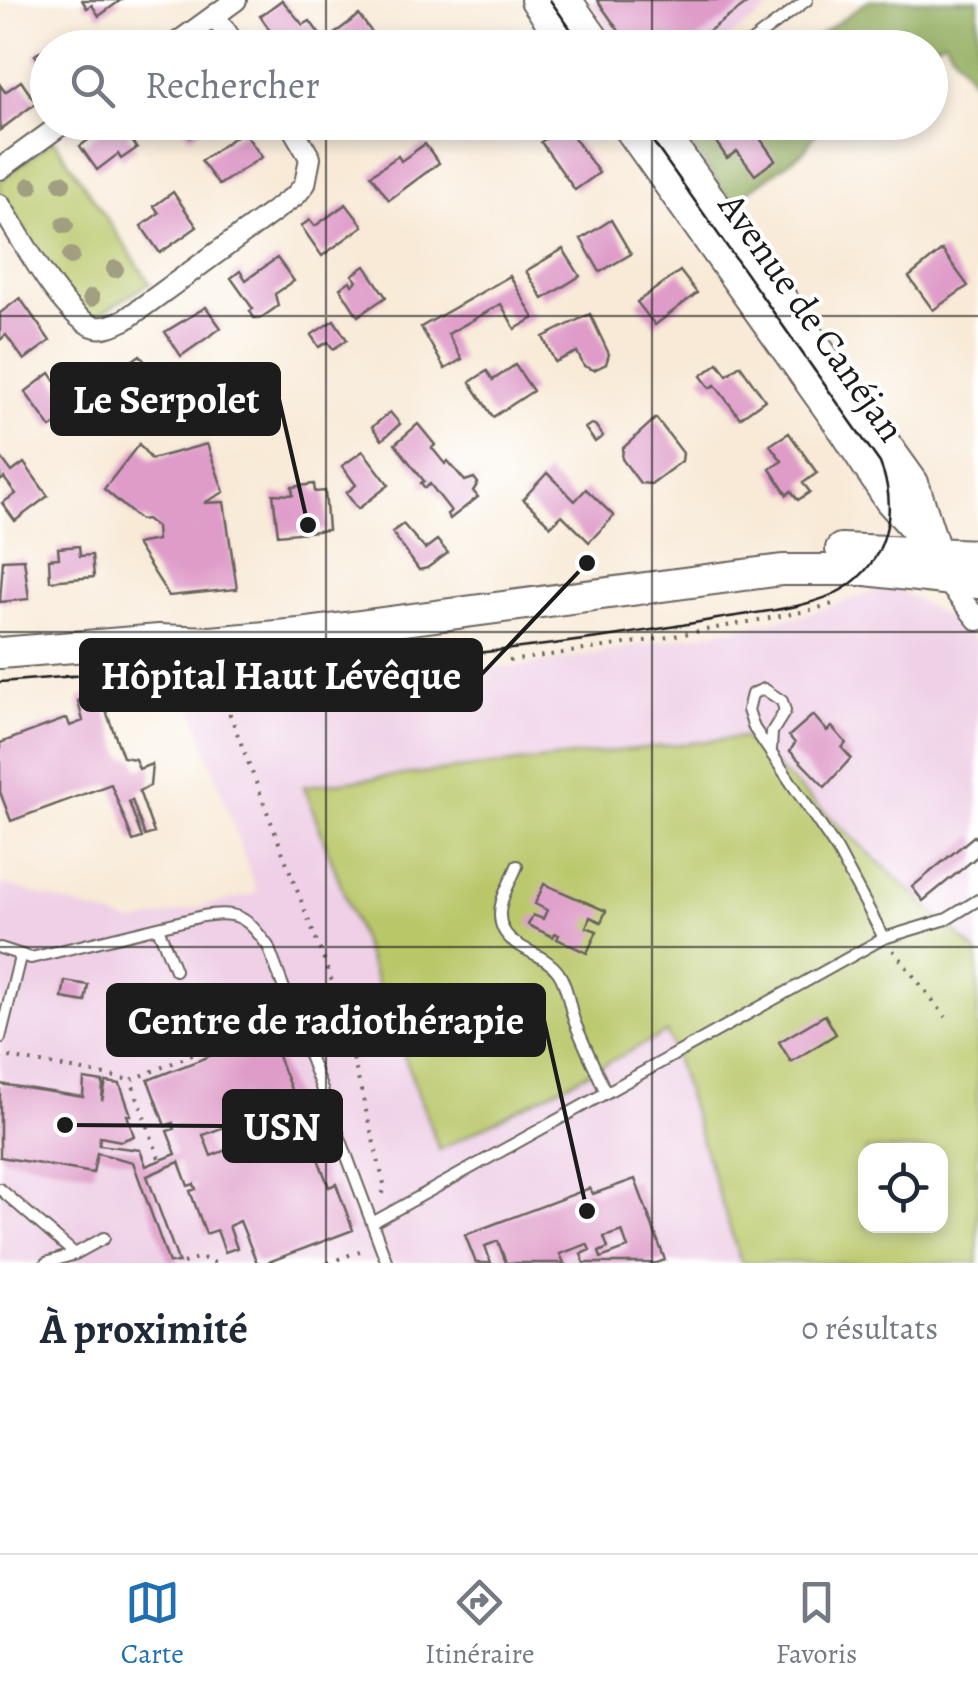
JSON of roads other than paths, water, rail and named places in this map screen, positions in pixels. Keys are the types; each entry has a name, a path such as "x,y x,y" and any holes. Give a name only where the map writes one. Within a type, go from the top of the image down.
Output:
{"street":[{"path":"195,30 236,0"},
{"path":"536,0 557,30"},
{"path":"566,0 587,30"},
{"path":"215,16 225,30"},
{"path":"0,169 40,140"},
{"path":"0,205 72,312 97,327 111,326 296,195 304,184 310,158 300,140"},
{"name":"Avenue de Canéjan","path":"637,140 978,620"},
{"name":"Avenue de Canéjan","path":"668,140 908,474 941,566"},
{"path":"0,653 159,640 227,624 832,548 941,566 978,583"},
{"path":"941,566 978,555"}],"lane":[{"path":"767,30 808,0"},
{"path":"941,566 978,570"},
{"path":"771,750 772,732 784,711 782,701 764,688 752,694 748,710 754,728 838,850 884,938"},
{"path":"517,866 500,904 499,919 504,932 516,944 544,958 559,973 606,1094"},
{"path":"376,1221 884,938 947,919 978,900"},
{"path":"0,948 31,958 227,912 242,917 268,946 376,1221 387,1263"},
{"path":"158,928 176,970"},
{"path":"0,1038 20,957"},
{"path":"0,1189 74,1254"},
{"path":"46,1263 104,1238"}],"tram line":[{"path":"550,0 571,30"},
{"path":"65,676 310,667 555,644 799,605 830,596 858,578 870,565 885,534 888,499 880,463 652,140"},
{"path":"0,682 75,676"}],"place":[{"name":"Le Serpolet","path":"308,525"},
{"name":"Hôpital Haut Lévêque","path":"587,563"},
{"name":"USN","path":"65,1125"},
{"name":"Centre de radiothérapie","path":"587,1211"}]}
